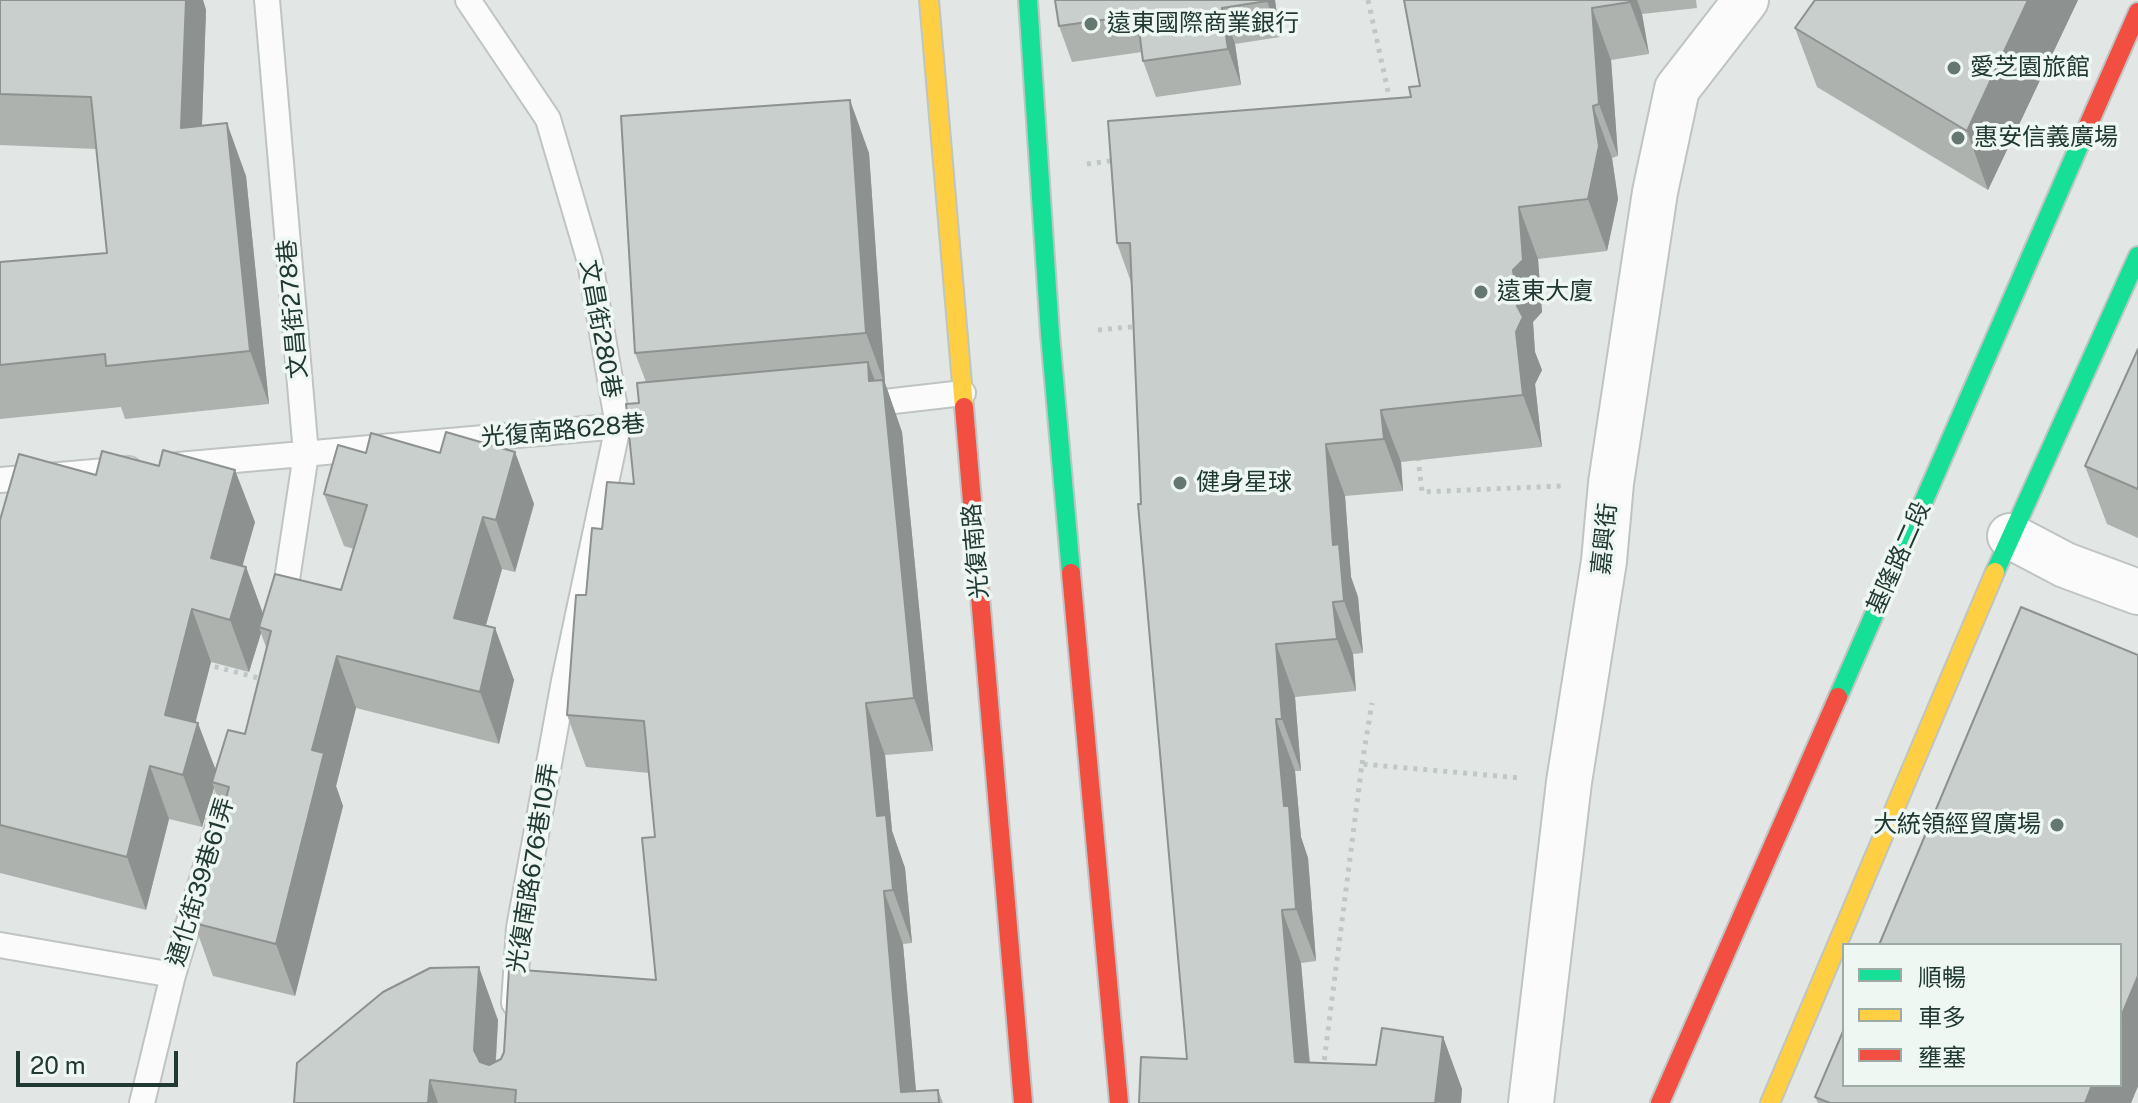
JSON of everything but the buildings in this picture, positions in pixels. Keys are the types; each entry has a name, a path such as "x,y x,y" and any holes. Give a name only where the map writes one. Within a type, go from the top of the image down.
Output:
{"main road":[{"name":"光復南路","path":"929,0 1023,1103"},
{"path":"1028,0 1050,334 1119,1103"},
{"name":"基隆路二段","path":"1660,1103 2138,12"},
{"path":"1770,1103 2010,536 2138,256"}],"street":[{"name":"嘉興街","path":"1531,1103 1569,782 1604,561 1611,483 1655,192 1677,89 1746,0"},
{"path":"2010,536 2065,565 2138,592"}],"lane":[{"name":"文昌街278巷","path":"262,679 281,617 306,454 267,0"},
{"name":"文昌街280巷","path":"468,0 548,119 590,262 618,426 564,681"},
{"path":"831,407 963,393"},
{"name":"光復南路628巷","path":"0,480 648,423"},
{"name":"光復南路676巷10弄","path":"513,1024 519,928 564,681"},
{"name":"通化街39巷61弄","path":"142,1103 173,975 240,753"},
{"path":"0,945 173,975"}],"path":[{"path":"1368,0 1394,121"},
{"path":"1039,171 1132,158"},
{"path":"1050,334 1145,325"},
{"path":"1417,445 1422,492 1611,483"},
{"path":"200,663 262,679"},
{"path":"1322,1080 1372,703"},
{"path":"1362,764 1569,782"}],"traffic: fast":[{"path":"1028,0 1050,334 1071,573"},
{"path":"1838,697 2086,130"},
{"path":"1995,572 2138,256"}],"traffic: slow":[{"path":"929,0 964,407"},
{"path":"1770,1103 1995,572"}],"traffic: jam":[{"path":"2086,130 2138,12"},
{"path":"964,407 1023,1103"},
{"path":"1071,573 1119,1103"},
{"path":"1660,1103 1838,697"}],"place":[{"name":"遠東國際商業銀行","path":"1091,24"},
{"name":"愛芝園旅館","path":"1954,68"},
{"name":"惠安信義廣場","path":"1958,138"},
{"name":"遠東大廈","path":"1481,292"},
{"name":"健身星球","path":"1180,483"},
{"name":"大統領經貿廣場","path":"2057,825"}]}
